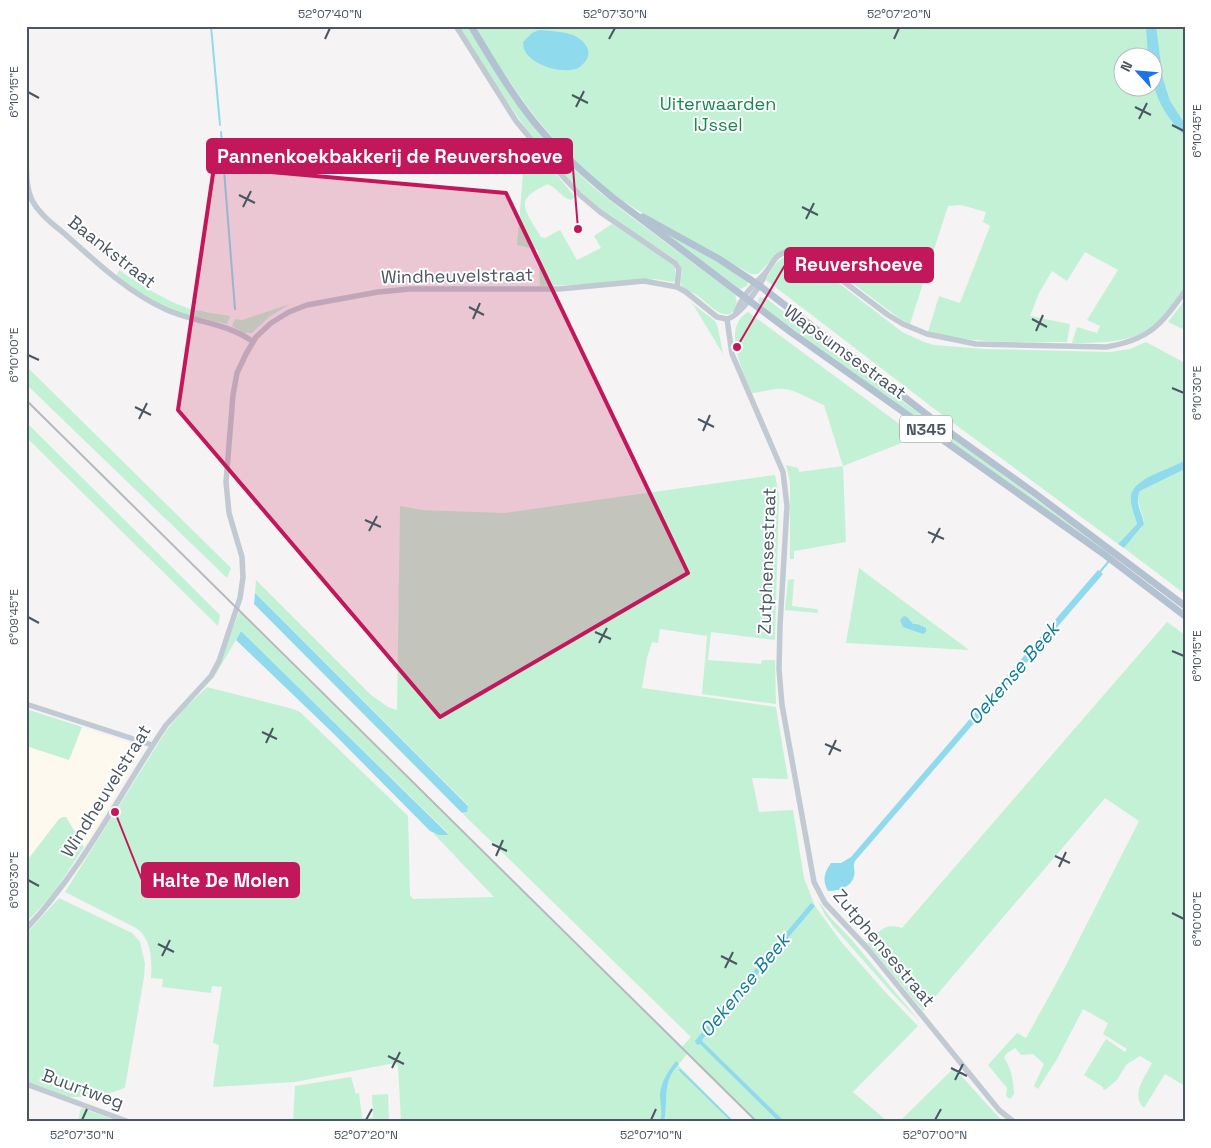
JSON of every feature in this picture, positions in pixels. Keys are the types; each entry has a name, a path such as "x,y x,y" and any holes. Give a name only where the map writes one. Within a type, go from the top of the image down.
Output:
{"main road":[{"name":"Wapsumsestraat","path":"471,26 512,92 547,137 588,177 612,197 636,214 655,231 949,446 1185,606"},
{"name":"Wapsumsestraat","path":"636,214 719,259 757,284 952,434 1033,492 1107,553"},
{"name":"Wapsumsestraat","path":"1116,559 1185,616"}],"street":[{"path":"456,26 516,121 580,195 600,212 675,263 679,269 676,287 686,292 717,317 726,319 732,317 775,259 782,254 792,251 801,252 811,257 888,315 903,324 927,334 976,344 1106,346 1128,343 1158,326 1171,312 1185,291"},
{"name":"Baankstraat","path":"26,154 28,188 36,207 97,263 133,291 156,304 186,317 229,328 252,341"},
{"name":"Windheuvelstraat","path":"26,929 58,893 152,745 174,715 200,690 211,676 218,661 240,598 243,577 242,557 229,513 226,482 234,384 252,341 271,323 297,308 323,301 378,292 410,289 560,289 644,281 676,287"},
{"name":"Zutphensestraat","path":"726,319 732,354 783,472 786,488 787,506 779,669 782,705 814,882 825,903 868,950 999,1110 1014,1122"},
{"path":"26,704 152,745"},
{"name":"Buurtweg","path":"26,1084 129,1122"}],"highlighted area":[{"path":"214,167 506,193 688,573 440,717 178,410"}],"shaded area":[{"path":"82,727 139,746 142,751 84,847 66,817 59,819 26,862 26,746 69,760"}],"green space":[{"path":"459,26 467,26 511,97 534,127 564,160 592,186 626,213 735,294 737,303 730,314 724,314 713,309 698,296 684,288 680,282 682,271 675,259 633,233 593,203 554,164 520,120"},
{"name":"Uiterwaarden IJssel","path":"475,26 1185,26 1185,286 1165,314 1153,326 1142,332 1132,337 1109,342 1072,343 1077,327 1097,333 1100,326 1087,320 1118,270 1085,252 1067,281 1052,271 1039,293 1030,316 1070,324 1067,342 1014,342 962,339 928,332 939,296 960,303 990,226 983,222 986,212 961,205 948,206 910,324 900,319 814,254 801,247 793,247 781,252 758,274 751,274 625,202 601,185 559,145 522,100"},
{"path":"526,138 575,197 571,200 568,199 554,187 547,184 527,198 525,207 541,237 545,238 560,230 577,260 601,248 594,236 612,224 672,261 675,267 676,279 673,282 654,279 598,284 540,286 538,250 517,245"},
{"path":"657,228 748,281 747,286 740,289"},
{"path":"789,255 805,257 902,332 934,345 984,349 1110,352 1130,349 1146,342 1185,363 1185,460 1152,476 1131,499 1137,524 1118,544 945,417 766,280 775,264"},
{"path":"119,270 153,292 181,306 230,316 227,324 179,313 147,298 116,277"},
{"path":"760,297 767,299 876,382 1108,552 1107,554 762,307 758,301"},
{"path":"1185,300 1185,330 1168,322"},
{"path":"689,301 715,321 723,354 694,306"},
{"path":"290,304 269,317 252,333 244,333 232,326 235,319 242,320"},
{"path":"748,312 917,437 843,466 824,405 788,390 776,389 752,393 736,351 735,339 736,328 740,319"},
{"path":"26,366 231,568 227,578 26,384"},
{"path":"26,422 220,615 218,626 26,437"},
{"path":"786,465 798,468 799,472 843,466 846,542 794,551 794,559 790,559 790,482"},
{"path":"1185,469 1185,594 1124,548 1142,527 1144,521 1137,497 1140,491"},
{"path":"775,475 779,496 775,640 711,632 708,660 761,664 762,660 775,660 776,704 702,694 707,636 660,629 658,643 652,642 647,658 642,688 776,707 788,779 752,778 759,812 793,810 804,878 815,906 842,943 918,1026 853,1092 888,1122 756,1122 687,1054 678,1065 734,1122 293,1122 295,1086 351,1077 356,1094 359,1093 362,1118 373,1118 372,1095 388,1094 389,1120 401,1120 398,1066 395,1063 295,1082 213,1087 219,1045 213,1043 222,987 212,986 211,993 162,987 163,979 151,978 150,950 145,938 136,928 65,892 166,731 184,709 207,687 300,712 408,816 410,895 413,899 494,897 433,833 449,834 241,631 213,679 239,612 681,1048 691,1037 462,813 464,814 468,805 255,593 256,580 371,695 388,707 397,710 400,506 422,510 504,513"},
{"path":"859,568 969,650 846,643"},
{"path":"794,579 792,606 816,609 818,613 785,610 788,580"},
{"path":"1167,622 1185,635 1185,1086 1165,1074 1144,1108 1138,1097 1140,1086 1152,1063 1140,1056 1126,1065 1117,1080 1105,1090 1084,1075 1106,1039 1125,1052 1127,1049 1103,1034 1108,1023 1083,1009 1057,1059 1038,1089 1034,1086 1044,1064 1033,1054 1021,1055 1015,1048 1006,1054 1004,1058 1010,1070 1014,1090 1014,1094 1010,1099 1006,1096 1007,1088 988,1065 1017,1033 1026,1038 1063,971 1139,821 1105,798 923,1011 867,943 886,927 896,926 902,928"},
{"path":"26,709 82,727 69,760 26,746"},
{"path":"66,817 84,847 53,894 26,923 26,862 59,819"},
{"path":"59,898 132,933 140,942 145,964 144,977 125,1087 114,1092 67,1097 26,1083 26,934"},
{"path":"817,899 830,917 851,939 920,1022 833,926"},
{"path":"954,1068 1003,1122 899,1122"},
{"path":"81,1108 115,1120 119,1122 78,1122"}],"water":[{"path":"1146,26 1156,26 1159,48 1147,48"},
{"path":"539,30 556,31 577,37 586,46 588,58 577,69 571,70 551,68 535,61 525,52 523,42 532,33"},
{"path":"1164,82 1170,101 1185,124 1185,136 1166,113 1159,99 1164,98"},
{"path":"1185,460 1185,469 1140,491 1138,503 1144,524 1124,548 1118,544 1137,524 1131,503 1133,490 1145,479"},
{"path":"1098,570 1103,574 855,861 854,874 850,883 840,889 828,891 825,877 831,863 841,863 851,857"},
{"path":"255,593 468,806 467,812 462,813 254,604"},
{"path":"904,616 913,624 926,628 926,632 923,634 903,627 900,620"},
{"path":"241,631 449,835 439,835 430,831 334,734 236,640"},
{"path":"811,903 815,906 702,1040 785,1122 779,1122 695,1041"},
{"path":"676,1061 679,1064 673,1071 668,1084 664,1122 660,1122 660,1094 662,1085"}],"waterway":[{"path":"211,26 220,125"},
{"path":"221,132 235,309"},
{"name":"Oekense Beek","path":"1099,573 1109,561"},
{"path":"680,1070 733,1122"}],"railway":[{"path":"26,400 757,1122"}],"place":[{"name":"Pannenkoekbakkerij de Reuvershoeve","path":"578,229"},
{"name":"Reuvershoeve","path":"737,347"},
{"name":"Halte De Molen","path":"115,812"}]}
